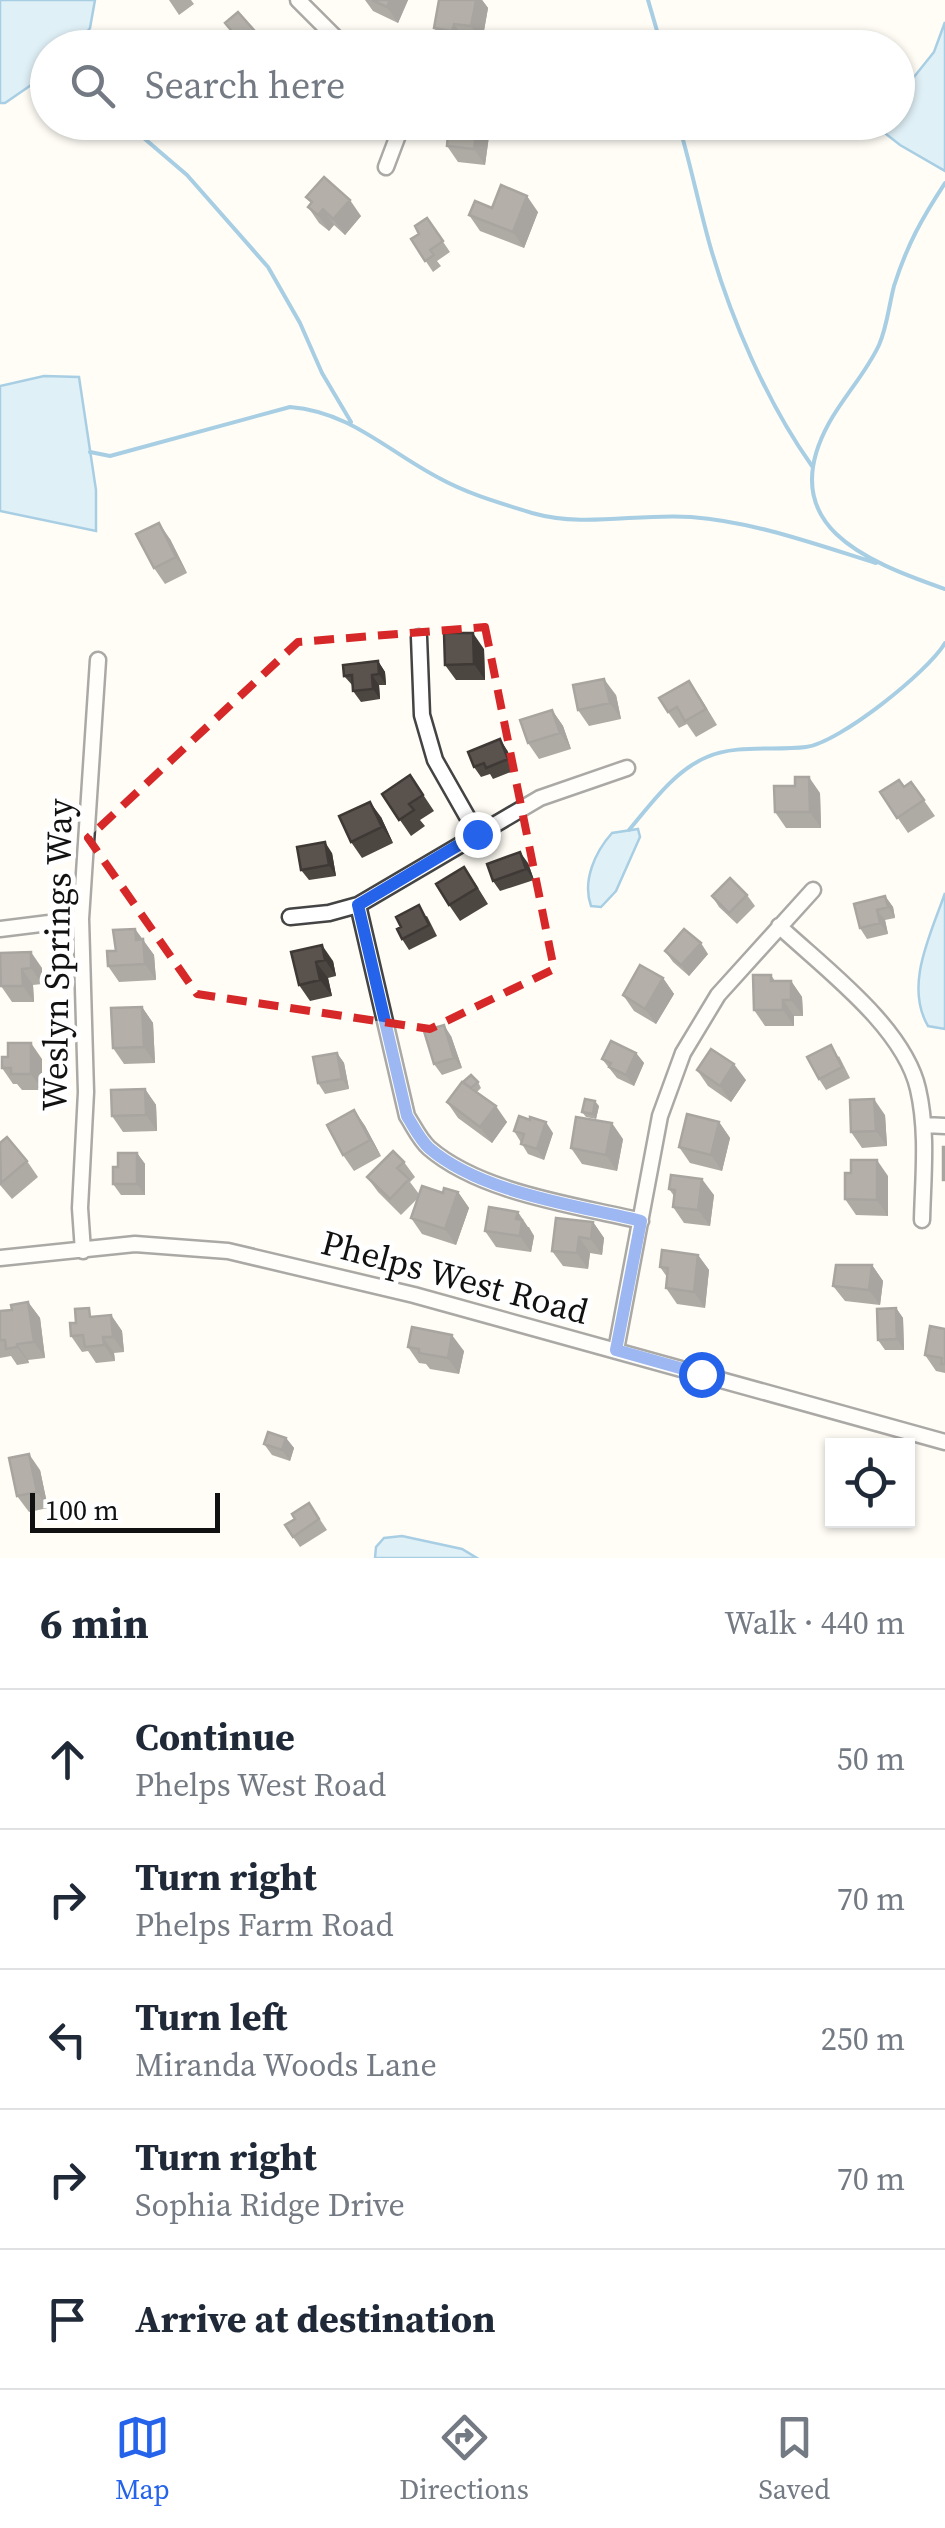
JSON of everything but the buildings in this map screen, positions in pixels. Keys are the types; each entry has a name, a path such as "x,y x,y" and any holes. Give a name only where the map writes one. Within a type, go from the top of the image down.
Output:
{"street":[{"path":"298,0 328,30"},
{"path":"386,167 397,140"},
{"path":"419,637 422,715 435,760 477,834"},
{"name":"Weslyn Springs Way","path":"83,1251 80,1208 86,1092 81,920 98,660"},
{"path":"290,917 358,905 540,798 627,768"},
{"path":"616,1350 660,1116 683,1053 718,995 813,890"},
{"path":"358,905 407,1116 426,1146 450,1163 509,1189 641,1221"},
{"path":"0,930 81,920"},
{"path":"779,926 895,1039 918,1085 924,1125 922,1220"},
{"path":"924,1125 945,1126"},
{"name":"Phelps West Road","path":"0,1258 135,1244 228,1251 414,1295 945,1442"}],"highlighted area":[{"path":"485,627 554,969 430,1029 197,994 88,838 298,642"}],"water":[{"path":"0,0 95,0 89,30 30,30 30,86 0,103"},
{"path":"945,22 945,171 894,140 915,140 915,76 934,52"},
{"path":"44,376 79,377 96,490 96,531 0,511 0,386"},
{"path":"638,829 640,837 616,891 601,907 591,906 589,877 600,849 612,833"},
{"path":"945,893 945,1029 928,1026 921,1010 919,977"},
{"path":"402,1536 462,1549 477,1558 375,1558 376,1547 384,1538"}],"waterway":[{"path":"648,0 657,30"},
{"path":"146,140 187,175 268,267 351,422"},
{"path":"683,140 709,242 739,329 765,387 812,466"},
{"path":"945,183 904,258 879,345 829,423 815,458 812,488 820,513 836,534 858,551 945,589"},
{"path":"90,452 110,456 290,407 312,410 368,434 450,484 532,513 591,520 671,516 715,520 785,535 876,563"},
{"path":"629,830 664,789 695,763 730,751 821,743 882,704 921,671 945,643"}],"route":[{"path":"477,834 358,905 407,1116 426,1146 450,1163 509,1189 641,1221 616,1350 701,1374"}]}
